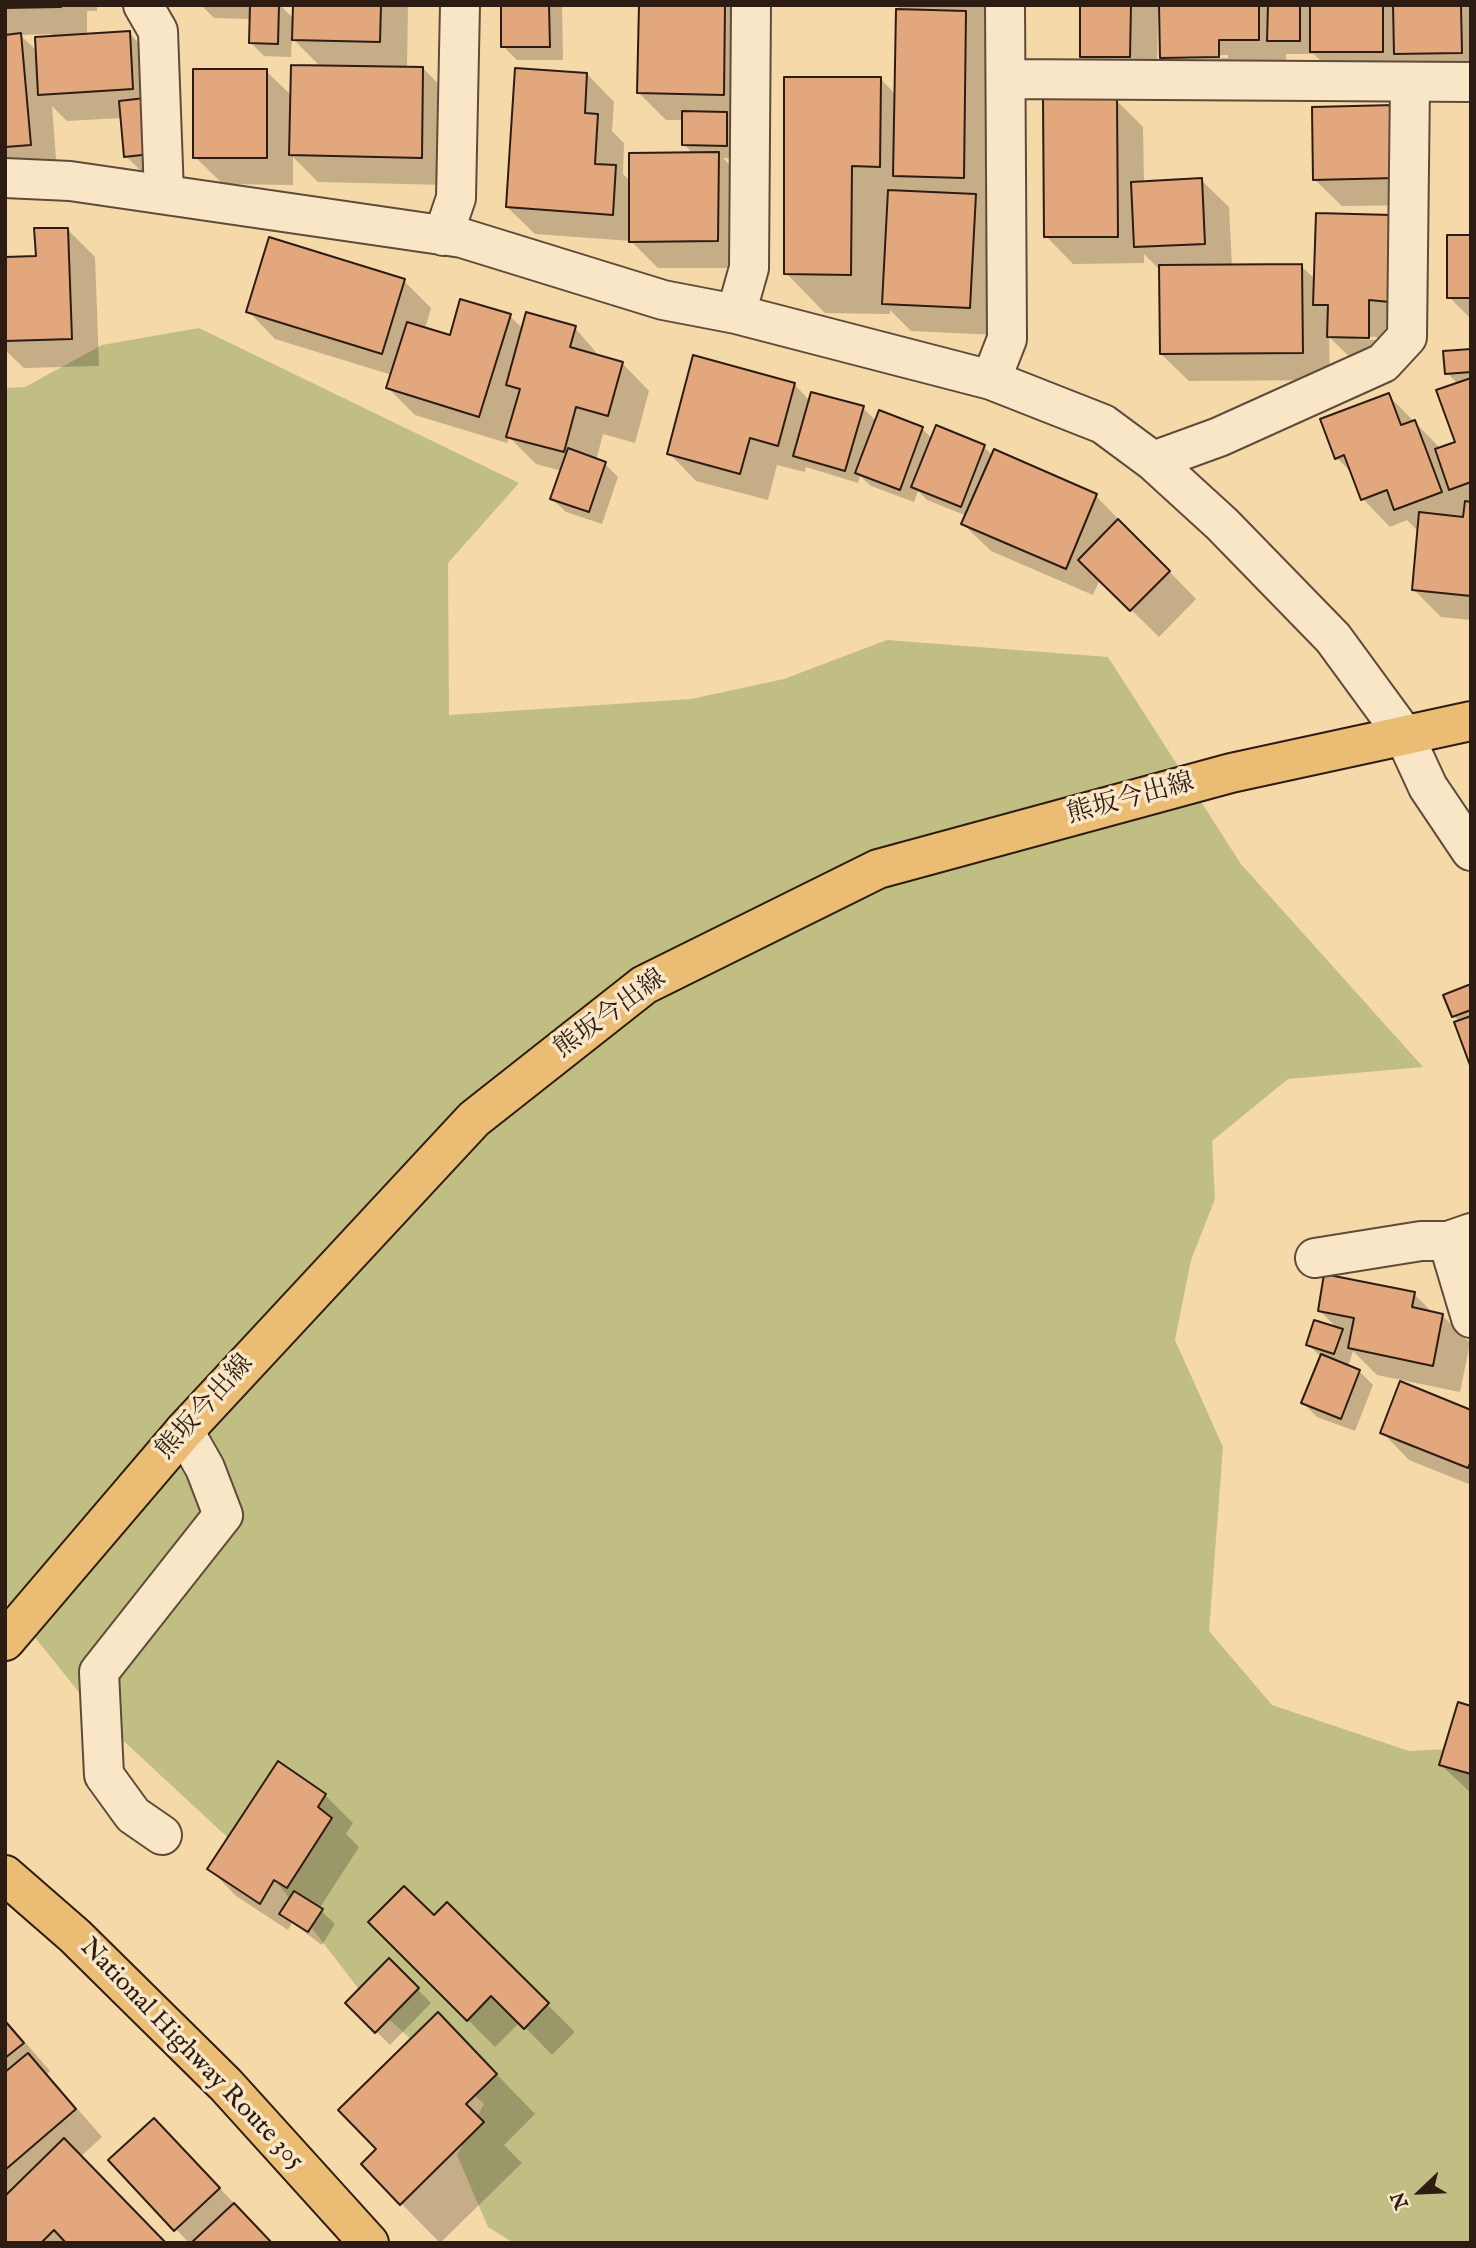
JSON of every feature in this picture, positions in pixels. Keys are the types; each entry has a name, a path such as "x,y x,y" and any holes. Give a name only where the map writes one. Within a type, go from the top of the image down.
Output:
{"main road":[{"name":"熊坂今出線","path":"5,1641 184,1431 474,1119 644,985 878,869 1231,773 1471,721"},
{"name":"National Highway Route 305","path":"5,1875 75,1936 226,2085 369,2243"}],"street":[{"path":"143,5 158,31 164,194"},
{"path":"443,236 456,198 460,5"},
{"path":"736,314 748,268 751,5"},
{"path":"991,380 1007,339 1005,5"},
{"path":"1006,79 1471,82"},
{"path":"1153,461 1219,437 1384,363 1407,337 1410,83"},
{"path":"5,178 70,181 462,238 663,300 736,314 991,380 1103,424 1153,461 1222,524 1333,638 1404,736 1428,787 1471,851"},
{"path":"1315,1258 1460,1237 1471,1318"},
{"path":"162,1835 133,1815 104,1775 99,1672 223,1515 205,1468 184,1431"}],"shaded area":[{"path":"199,328 519,483 448,563 449,715 691,699 784,679 887,640 1108,657 1241,864 1423,1067 1288,1079 1212,1141 1215,1199 1191,1260 1175,1340 1223,1447 1209,1631 1272,1705 1409,1751 1471,1748 1471,2243 514,2243 488,2227 457,2155 484,2104 367,2000 279,1885 102,1721 5,1600 5,388 25,387 102,345"}],"building":[{"path":"5,5 61,5 61,7 5,8"},
{"path":"250,5 279,5 278,44 249,43"},
{"path":"293,5 381,5 380,42 292,40"},
{"path":"501,5 549,5 550,47 501,47"},
{"path":"639,5 725,5 724,95 637,93"},
{"path":"1080,5 1131,5 1130,57 1080,57"},
{"path":"1159,5 1259,5 1259,40 1219,40 1219,57 1160,58"},
{"path":"1268,5 1300,5 1300,41 1267,41"},
{"path":"1310,5 1383,5 1383,52 1310,52"},
{"path":"1393,5 1461,5 1462,53 1394,54"},
{"path":"896,9 966,11 964,178 893,176"},
{"path":"130,31 133,89 38,95 35,37"},
{"path":"21,33 31,145 5,147 5,35"},
{"path":"291,65 423,67 422,158 289,155"},
{"path":"515,68 587,73 585,113 598,114 595,164 616,165 613,215 506,207"},
{"path":"193,69 267,69 267,158 193,158"},
{"path":"784,77 881,77 880,167 852,166 851,275 784,274"},
{"path":"145,98 151,154 124,157 119,101"},
{"path":"1117,98 1118,237 1044,237 1043,99"},
{"path":"1395,105 1396,178 1313,180 1312,107"},
{"path":"682,111 727,112 727,146 682,145"},
{"path":"719,152 718,241 629,242 629,153"},
{"path":"1202,178 1205,244 1134,247 1131,182"},
{"path":"888,190 976,194 970,308 882,304"},
{"path":"1316,213 1392,215 1390,302 1369,300 1369,338 1327,337 1328,305 1313,305"},
{"path":"34,228 68,228 72,339 5,341 5,257 36,256"},
{"path":"1447,235 1471,235 1471,298 1447,298"},
{"path":"269,237 405,279 382,354 246,312"},
{"path":"1302,264 1303,353 1160,354 1159,265"},
{"path":"460,299 511,314 479,417 386,388 407,322 450,335"},
{"path":"526,312 576,326 570,347 623,362 608,416 576,407 564,452 506,437 520,389 506,385"},
{"path":"1471,349 1471,372 1445,374 1443,351"},
{"path":"693,355 795,383 778,446 750,438 740,474 667,454"},
{"path":"1471,378 1471,482 1449,490 1435,449 1455,442 1436,390"},
{"path":"811,392 864,406 845,471 793,456"},
{"path":"1389,393 1401,425 1415,420 1442,492 1394,510 1387,490 1361,500 1344,455 1335,459 1320,419"},
{"path":"879,410 923,427 900,490 855,473"},
{"path":"936,425 985,445 961,507 911,487"},
{"path":"568,448 606,462 589,512 550,499"},
{"path":"994,449 1097,494 1066,569 961,524"},
{"path":"1465,501 1471,502 1471,596 1412,590 1419,512 1463,517"},
{"path":"1118,519 1170,571 1130,611 1078,560"},
{"path":"1471,984 1471,1010 1452,1017 1443,995"},
{"path":"1471,1016 1471,1068 1454,1022"},
{"path":"1324,1274 1415,1292 1412,1307 1443,1314 1433,1366 1348,1348 1354,1318 1318,1311"},
{"path":"1314,1320 1343,1329 1334,1354 1306,1345"},
{"path":"1321,1354 1360,1370 1341,1419 1301,1403"},
{"path":"1400,1381 1471,1410 1471,1461 1468,1468 1380,1433"},
{"path":"1458,1702 1471,1706 1471,1774 1439,1765"},
{"path":"278,1761 326,1794 318,1807 332,1818 287,1888 274,1880 260,1904 207,1869"},
{"path":"404,1886 434,1915 447,1902 549,2003 524,2029 491,1996 467,2021 368,1922"},
{"path":"294,1891 323,1909 308,1932 279,1914"},
{"path":"389,1958 419,1988 375,2033 345,2003"},
{"path":"438,2012 497,2074 466,2104 484,2122 400,2205 361,2164 376,2149 338,2110"},
{"path":"5,2021 24,2043 5,2058"},
{"path":"28,2053 76,2109 5,2170 5,2072"},
{"path":"154,2118 220,2188 174,2231 108,2160"},
{"path":"64,2138 166,2243 66,2243 54,2230 41,2243 5,2243 5,2196"},
{"path":"234,2203 272,2243 191,2243"}]}
